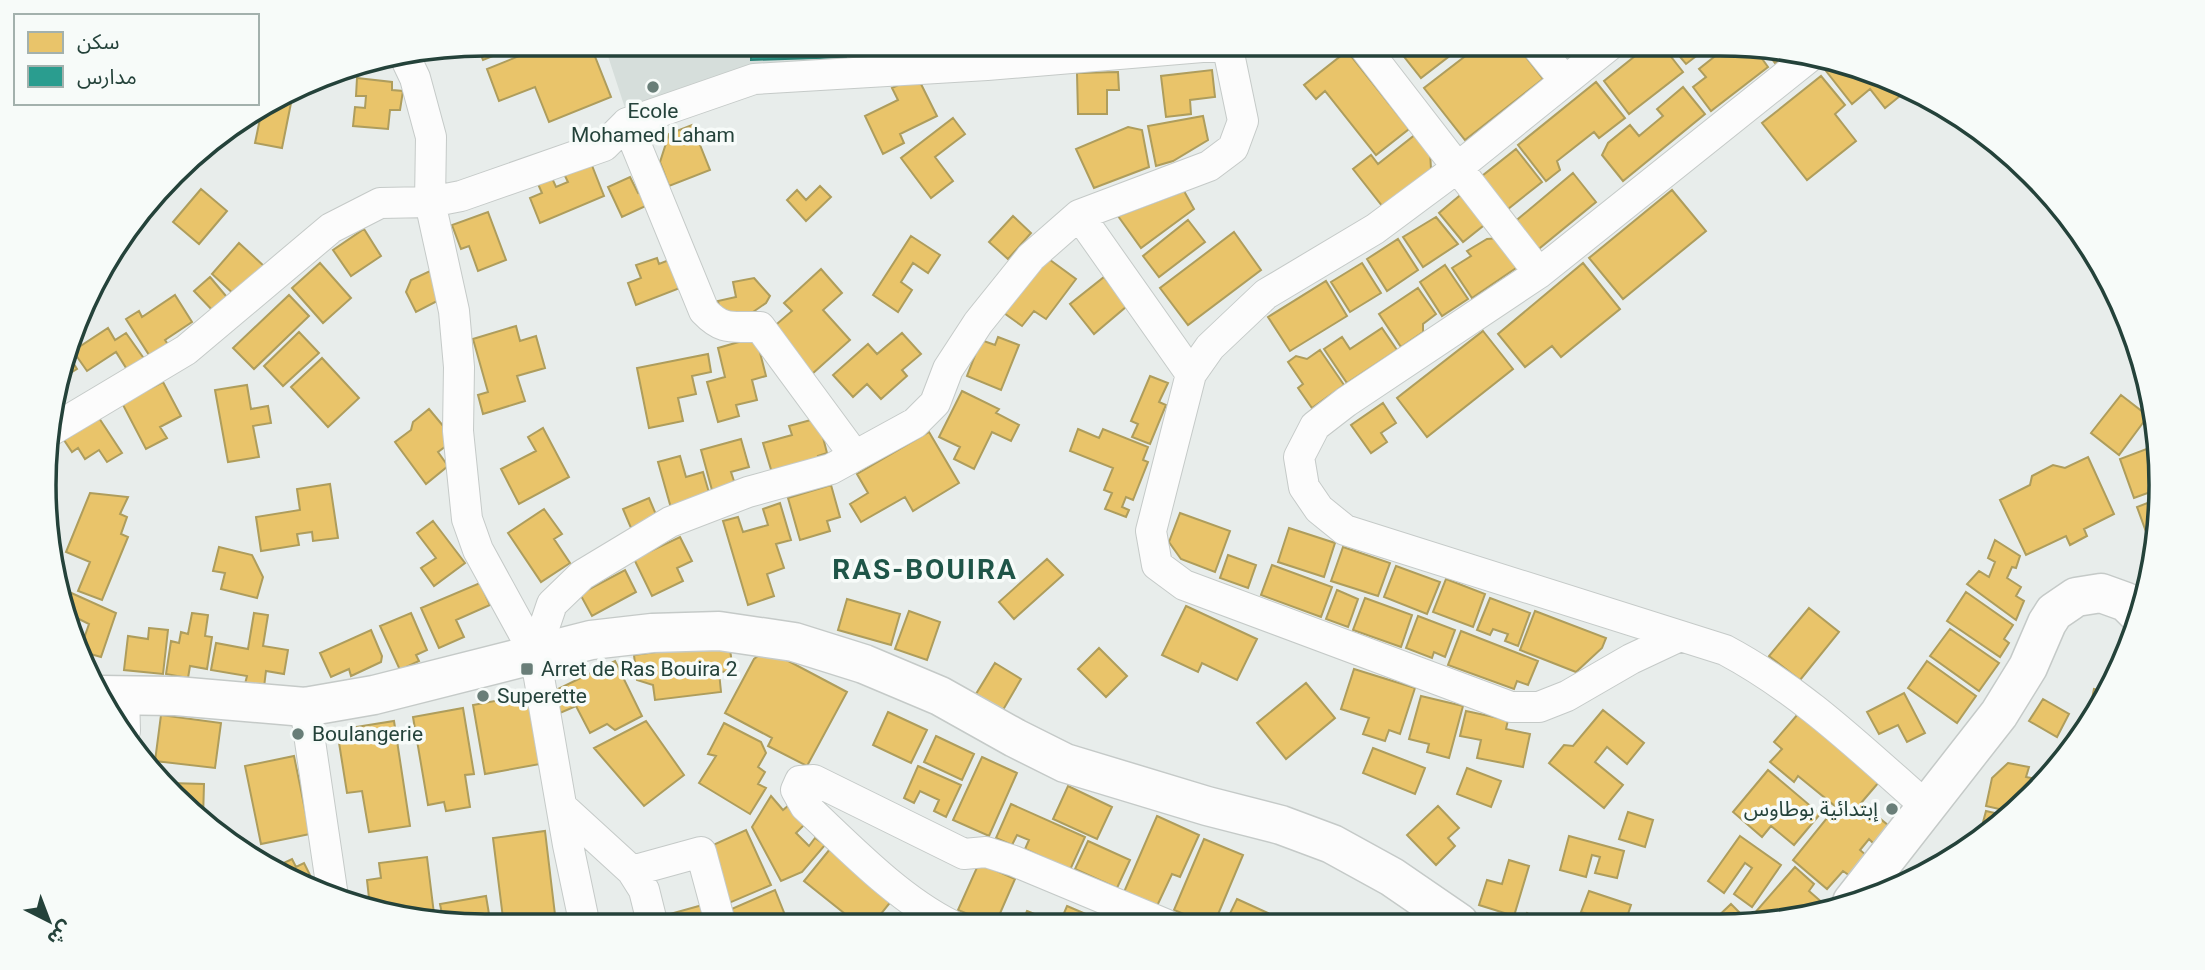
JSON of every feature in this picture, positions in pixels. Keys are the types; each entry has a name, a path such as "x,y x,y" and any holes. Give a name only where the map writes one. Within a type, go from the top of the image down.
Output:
{"street":[{"path":"61,425 186,350 331,228 380,203 430,202 461,196 604,146 627,123 754,79 973,56"},
{"path":"535,654 552,604 582,575 670,522 748,492 831,469 915,423 928,413 935,403 947,369 1000,293 1031,257 1079,215 1209,166 1233,148 1243,121 1229,56"},
{"path":"1371,56 1539,273"},
{"path":"1545,56 1565,81"},
{"path":"1596,56 1457,168 1375,229 1266,294 1210,347 1191,374 1151,531 1157,565 1184,585 1511,707 1539,707 1567,696 1631,659 1680,636"},
{"path":"408,63 415,78 431,137 430,202 454,312 459,367 458,431 467,519 478,550 535,654 583,914"},
{"path":"1801,64 1539,273 1346,402 1315,426 1299,457 1304,487 1319,509 1345,530 1725,650 1761,669 1801,697 1927,807"},
{"path":"627,123 704,312 716,324 729,327 760,327 855,456"},
{"path":"1079,215 1191,374"},
{"path":"1862,889 1999,714 2028,667 2054,612 2076,597 2101,593 2126,601 2131,606"},
{"path":"117,707 176,696 305,707 374,695 591,640 652,633 719,631 794,642 864,664 940,696 1065,763 1207,806 1281,825 1332,844 1392,877 1446,914"},
{"path":"305,707 331,885"},
{"path":"931,914 907,897 805,806 796,790 800,780 814,780 964,854 986,852 1014,861 1141,914"},
{"path":"562,807 632,871 644,890 650,914"},
{"path":"632,871 701,852 718,914"},
{"path":"1888,879 1893,852"}],"shaded area":[{"path":"608,56 887,56 753,65 625,108"}],"building: سكن":[{"path":"519,56 595,56 611,97 549,122 535,87 499,101 487,69"},
{"path":"1341,56 1351,56 1409,129 1376,155 1325,91 1316,99 1304,85"},
{"path":"1404,56 1450,56 1421,78"},
{"path":"1465,56 1525,56 1543,79 1465,140 1424,88"},
{"path":"1635,56 1670,56 1683,72 1629,114 1604,81"},
{"path":"1679,56 1696,56 1686,64"},
{"path":"1715,56 1762,58 1768,67 1711,111 1693,87 1706,77 1699,69"},
{"path":"1212,70 1215,97 1190,100 1191,114 1166,117 1161,76"},
{"path":"1826,71 1858,79 1900,96 1885,108 1870,89 1852,104"},
{"path":"1118,72 1119,90 1107,90 1107,114 1078,114 1077,73"},
{"path":"917,76 937,116 900,134 904,143 883,154 865,116 898,100 892,88"},
{"path":"1821,76 1845,105 1835,114 1856,141 1807,180 1762,123"},
{"path":"357,78 392,82 392,90 403,91 400,110 390,110 388,129 353,126 355,107 365,108 366,96 356,96"},
{"path":"1596,82 1625,118 1599,138 1594,132 1557,161 1560,170 1546,181 1518,145"},
{"path":"1683,87 1705,114 1623,181 1602,155 1608,143 1630,125 1639,136 1663,116 1657,109"},
{"path":"291,103 282,148 255,143 260,120"},
{"path":"1203,116 1208,140 1173,161 1156,166 1148,126"},
{"path":"953,118 965,134 935,157 953,181 931,198 901,158"},
{"path":"692,125 710,170 669,186 660,162 669,134"},
{"path":"1128,127 1142,130 1149,167 1094,188 1076,149"},
{"path":"1416,134 1430,152 1431,169 1383,207 1353,169 1371,155 1378,164"},
{"path":"1516,149 1542,182 1508,209 1482,176"},
{"path":"591,163 604,196 540,223 530,198 542,193 538,184 552,178 556,187 568,182 564,174"},
{"path":"1573,173 1596,202 1535,252 1512,224"},
{"path":"630,177 638,193 644,190 650,204 622,217 608,187"},
{"path":"820,186 831,197 806,221 787,200 797,190 806,200"},
{"path":"201,189 227,211 199,244 173,222"},
{"path":"1672,190 1706,231 1623,299 1589,258"},
{"path":"1184,191 1194,209 1141,248 1118,216"},
{"path":"1464,192 1488,222 1463,242 1439,213"},
{"path":"488,212 506,260 478,271 469,246 461,249 452,225"},
{"path":"1013,216 1031,233 1008,259 989,242"},
{"path":"1436,217 1458,244 1423,267 1403,237"},
{"path":"1188,220 1205,242 1159,277 1143,256"},
{"path":"364,229 381,256 351,276 333,250"},
{"path":"1234,232 1261,270 1188,325 1160,288"},
{"path":"911,236 940,255 928,273 913,263 901,282 912,290 898,312 873,295"},
{"path":"1500,238 1519,266 1472,298 1452,268 1471,256 1467,251 1487,239"},
{"path":"1398,239 1418,270 1387,291 1367,259"},
{"path":"239,243 264,266 237,297 212,274"},
{"path":"1046,257 1076,279 1046,319 1034,311 1022,326 1004,313"},
{"path":"657,258 659,264 669,260 680,288 636,305 628,283 641,278 636,265"},
{"path":"320,263 351,298 323,323 292,288"},
{"path":"1362,263 1381,293 1350,312 1331,282"},
{"path":"1583,263 1620,309 1561,357 1552,346 1525,367 1498,334"},
{"path":"1445,265 1468,299 1442,316 1420,282"},
{"path":"821,269 842,293 823,310 850,340 812,374 771,329 792,311 784,303"},
{"path":"430,271 443,298 416,312 406,292 411,280"},
{"path":"210,277 231,302 217,315 194,291"},
{"path":"1104,277 1127,306 1094,334 1070,304"},
{"path":"754,278 770,296 766,303 750,314 720,313 718,301 736,297 733,282"},
{"path":"1326,281 1347,316 1290,351 1268,317"},
{"path":"1418,288 1436,314 1423,324 1423,332 1401,347 1379,314"},
{"path":"175,295 192,322 165,340 169,346 151,358 126,319 139,311 142,317"},
{"path":"289,295 309,316 254,369 233,348"},
{"path":"516,326 520,341 536,336 545,368 517,376 525,401 483,414 478,395 488,392 473,339"},
{"path":"108,328 115,340 126,333 145,360 128,371 116,352 87,371 76,356 79,347"},
{"path":"1382,328 1397,350 1347,383 1324,349 1342,337 1350,349"},
{"path":"1483,331 1513,369 1427,437 1397,398"},
{"path":"299,332 319,353 283,386 264,366"},
{"path":"902,333 921,354 902,370 907,376 881,399 867,384 853,397 833,375 868,344 877,354"},
{"path":"756,337 766,376 752,380 757,400 736,405 739,416 718,422 707,382 725,377 718,348"},
{"path":"998,337 1019,345 1001,390 967,376 981,340 995,345"},
{"path":"1320,350 1344,385 1312,408 1298,388 1303,384 1288,362 1296,356 1307,359"},
{"path":"708,354 711,372 692,376 696,394 678,398 683,421 649,428 637,368"},
{"path":"322,358 359,398 328,427 291,387"},
{"path":"1150,376 1168,383 1159,402 1166,405 1150,444 1132,437 1138,424 1131,421"},
{"path":"163,382 181,416 160,427 167,438 146,449 122,403"},
{"path":"247,385 251,409 268,406 271,423 253,426 259,457 228,462 215,390"},
{"path":"962,391 999,409 996,413 1019,425 1011,441 992,432 974,469 954,459 960,447 939,437"},
{"path":"2121,395 2143,412 2144,421 2119,455 2091,433"},
{"path":"1383,403 1396,423 1381,433 1387,442 1371,453 1351,425"},
{"path":"429,409 444,427 446,446 438,452 448,466 426,484 395,442 411,430 413,422"},
{"path":"99,418 122,453 107,462 99,450 85,459 78,448 72,452 64,440"},
{"path":"818,418 827,453 818,456 820,463 773,476 763,443 792,435 789,426"},
{"path":"543,428 569,477 519,504 501,469 536,451 528,437"},
{"path":"1078,429 1099,438 1103,429 1148,447 1143,460 1148,462 1133,500 1126,497 1122,507 1129,510 1126,517 1105,509 1112,493 1104,490 1113,468 1070,451"},
{"path":"929,432 959,483 913,511 905,497 861,522 850,504 868,493 857,474"},
{"path":"741,439 749,467 731,472 735,484 712,490 701,450"},
{"path":"2147,449 2149,493 2134,498 2120,459"},
{"path":"680,456 686,477 703,472 710,496 671,508 658,462"},
{"path":"2088,457 2114,514 2084,529 2087,536 2070,545 2066,536 2026,555 2000,500 2030,485 2032,476 2053,465 2065,468"},
{"path":"330,484 338,538 313,541 312,532 297,534 299,545 261,551 256,517 300,510 297,489"},
{"path":"831,485 840,517 827,521 830,531 800,540 788,498"},
{"path":"90,493 128,497 120,514 127,517 121,534 128,537 102,600 78,591 90,562 66,552"},
{"path":"649,498 657,517 631,528 623,509"},
{"path":"780,503 791,540 776,544 784,568 767,574 774,596 748,605 723,521 738,517 743,532 768,525 763,509"},
{"path":"2148,503 2146,532 2137,507"},
{"path":"544,509 562,534 554,539 570,563 541,582 508,533"},
{"path":"1180,513 1230,531 1215,572 1181,559 1169,542"},
{"path":"433,521 465,563 434,586 421,568 436,558 417,533"},
{"path":"1289,528 1335,543 1324,577 1278,562"},
{"path":"680,537 692,561 677,568 683,581 652,596 634,559"},
{"path":"1995,540 2020,556 2016,568 2012,567 2007,578 2021,587 2016,596 2024,601 2016,620 1967,584 1979,571 1989,577 1995,562 1988,558"},
{"path":"219,547 252,555 263,577 257,598 221,589 225,573 213,571"},
{"path":"1343,547 1390,563 1378,596 1331,581"},
{"path":"1228,555 1256,565 1248,588 1220,578"},
{"path":"1047,559 1063,575 1014,619 999,602"},
{"path":"1272,565 1332,587 1321,617 1261,595"},
{"path":"1396,566 1440,582 1427,614 1384,597"},
{"path":"625,570 636,592 592,616 580,594"},
{"path":"1446,579 1485,594 1473,627 1433,612"},
{"path":"480,583 490,605 456,620 464,637 439,648 421,608"},
{"path":"1337,590 1358,599 1348,627 1326,619"},
{"path":"70,592 116,613 101,657 91,654 84,637 89,624 78,618"},
{"path":"1966,592 2013,625 2004,639 2009,643 2000,657 1947,621"},
{"path":"1365,598 1412,615 1401,647 1353,630"},
{"path":"1490,598 1530,613 1518,646 1505,641 1508,634 1493,629 1490,635 1477,630"},
{"path":"847,599 900,614 891,645 838,630"},
{"path":"1186,606 1257,639 1237,680 1202,663 1198,672 1162,655"},
{"path":"1809,608 1839,632 1800,680 1769,656"},
{"path":"909,611 940,622 927,660 895,649"},
{"path":"1535,611 1606,638 1602,648 1576,672 1520,650"},
{"path":"192,613 208,615 205,636 212,637 207,669 190,666 188,678 166,674 171,641 179,643 181,632 188,634"},
{"path":"254,613 268,615 263,646 288,650 284,674 266,671 264,687 245,684 247,676 211,670 216,643 248,649"},
{"path":"411,613 427,650 416,655 419,661 400,670 380,626"},
{"path":"1418,616 1455,630 1445,657 1434,652 1432,658 1406,648"},
{"path":"149,628 168,630 163,674 124,670 128,636 148,639"},
{"path":"1950,629 1999,663 1979,691 1930,656"},
{"path":"371,630 382,656 381,662 351,676 349,669 331,677 320,653"},
{"path":"1461,631 1538,661 1528,685 1517,681 1514,689 1448,665"},
{"path":"729,642 733,671 719,672 721,692 655,700 653,685 637,680 634,655"},
{"path":"1099,648 1127,676 1106,697 1078,669"},
{"path":"762,653 779,656 847,692 807,766 768,746 772,738 725,713 754,659"},
{"path":"615,661 642,716 615,730 607,724 590,733 576,706 560,713 550,693"},
{"path":"1927,661 1976,696 1957,723 1908,688"},
{"path":"995,663 1021,679 1003,710 976,694"},
{"path":"1354,669 1415,688 1400,734 1389,730 1385,741 1363,734 1369,718 1341,709"},
{"path":"1306,683 1335,718 1286,759 1257,723"},
{"path":"1904,693 1925,733 1907,742 1898,725 1879,734 1867,712"},
{"path":"528,695 540,764 485,774 473,705"},
{"path":"1421,696 1463,706 1449,758 1427,752 1429,744 1409,739"},
{"path":"2043,699 2069,714 2057,737 2029,721"},
{"path":"463,708 474,774 465,775 470,807 446,811 444,802 428,805 413,717"},
{"path":"1603,710 1644,743 1627,764 1607,747 1595,762 1623,785 1604,808 1549,763 1564,745 1573,746"},
{"path":"1466,711 1508,720 1506,729 1530,734 1523,767 1477,758 1481,740 1460,736"},
{"path":"888,712 927,730 911,763 873,745"},
{"path":"1798,714 1879,782 1861,803 1889,826 1874,844 1869,839 1860,850 1867,856 1850,876 1843,871 1827,889 1793,860 1836,807 1798,776 1794,782 1770,762 1782,749 1774,742"},
{"path":"161,715 221,723 215,768 155,759"},
{"path":"394,721 410,826 369,832 362,791 347,793 337,730"},
{"path":"646,721 684,775 644,806 594,748"},
{"path":"724,723 761,742 766,753 758,767 765,772 758,784 766,788 750,814 699,783 716,756 708,754"},
{"path":"936,736 974,754 962,780 924,762"},
{"path":"1373,748 1425,768 1415,794 1363,773"},
{"path":"294,756 310,834 261,844 245,766"},
{"path":"982,757 1017,773 989,836 953,820"},
{"path":"2008,763 2029,767 2026,777 2033,778 2001,809 1986,806 1992,778"},
{"path":"918,766 961,785 946,817 934,811 939,800 920,791 914,803 904,798"},
{"path":"1467,768 1501,781 1491,807 1457,794"},
{"path":"1768,770 1820,814 1794,845 1771,826 1762,837 1733,812"},
{"path":"177,783 204,784 203,809"},
{"path":"1068,786 1112,807 1097,839 1053,819"},
{"path":"771,796 783,810 789,805 805,824 796,833 809,846 815,838 825,845 802,872 781,881 752,827"},
{"path":"1011,804 1085,837 1070,870 1025,849 1029,840 1017,835 1012,845 996,838"},
{"path":"1438,806 1459,828 1448,838 1455,846 1436,865 1407,835"},
{"path":"1986,811 1996,813 1983,824"},
{"path":"1628,812 1653,820 1645,847 1619,839"},
{"path":"1157,816 1199,835 1180,877 1172,874 1157,906 1124,892"},
{"path":"746,830 771,885 729,903 713,845"},
{"path":"545,831 555,914 502,914 493,838"},
{"path":"1569,836 1624,851 1617,878 1595,873 1600,857 1592,855 1586,877 1560,870"},
{"path":"1740,836 1781,865 1752,907 1734,894 1752,868 1745,863 1724,893 1708,881"},
{"path":"1204,839 1243,855 1218,914 1184,914 1174,910"},
{"path":"1088,841 1130,860 1117,888 1075,869"},
{"path":"830,849 893,899 881,914 845,914 804,881"},
{"path":"427,857 434,910 369,898 367,880 381,878 379,863"},
{"path":"292,859 296,867 304,863 310,875 308,876 282,863"},
{"path":"1509,860 1529,866 1515,914 1479,905 1487,880 1502,884"},
{"path":"979,863 1015,879 1000,914 968,914 958,910"},
{"path":"1795,867 1814,884 1809,891 1821,902 1804,906 1755,912"},
{"path":"775,890 785,914 728,914 727,911"},
{"path":"1589,891 1631,905 1628,914 1581,912"},
{"path":"486,896 489,914 441,911 440,904"},
{"path":"1237,899 1268,913 1268,914 1230,914"},
{"path":"706,904 709,914 670,914"},
{"path":"1731,904 1740,913 1720,914"},
{"path":"1067,906 1086,914 1064,914"}],"building: مدارس":[{"path":"751,56 846,56 846,57 751,60"}],"place":[{"name":"Ecole Mohamed Laham","path":"653,87"},
{"name":"Arret de Ras Bouira 2","path":"527,669"},
{"name":"Superette","path":"483,696"},
{"name":"Boulangerie","path":"298,734"},
{"name":"إبتدائية بوطاوس","path":"1892,809"}],"district":[{"name":"RAS-BOUIRA","path":"925,569"}]}
